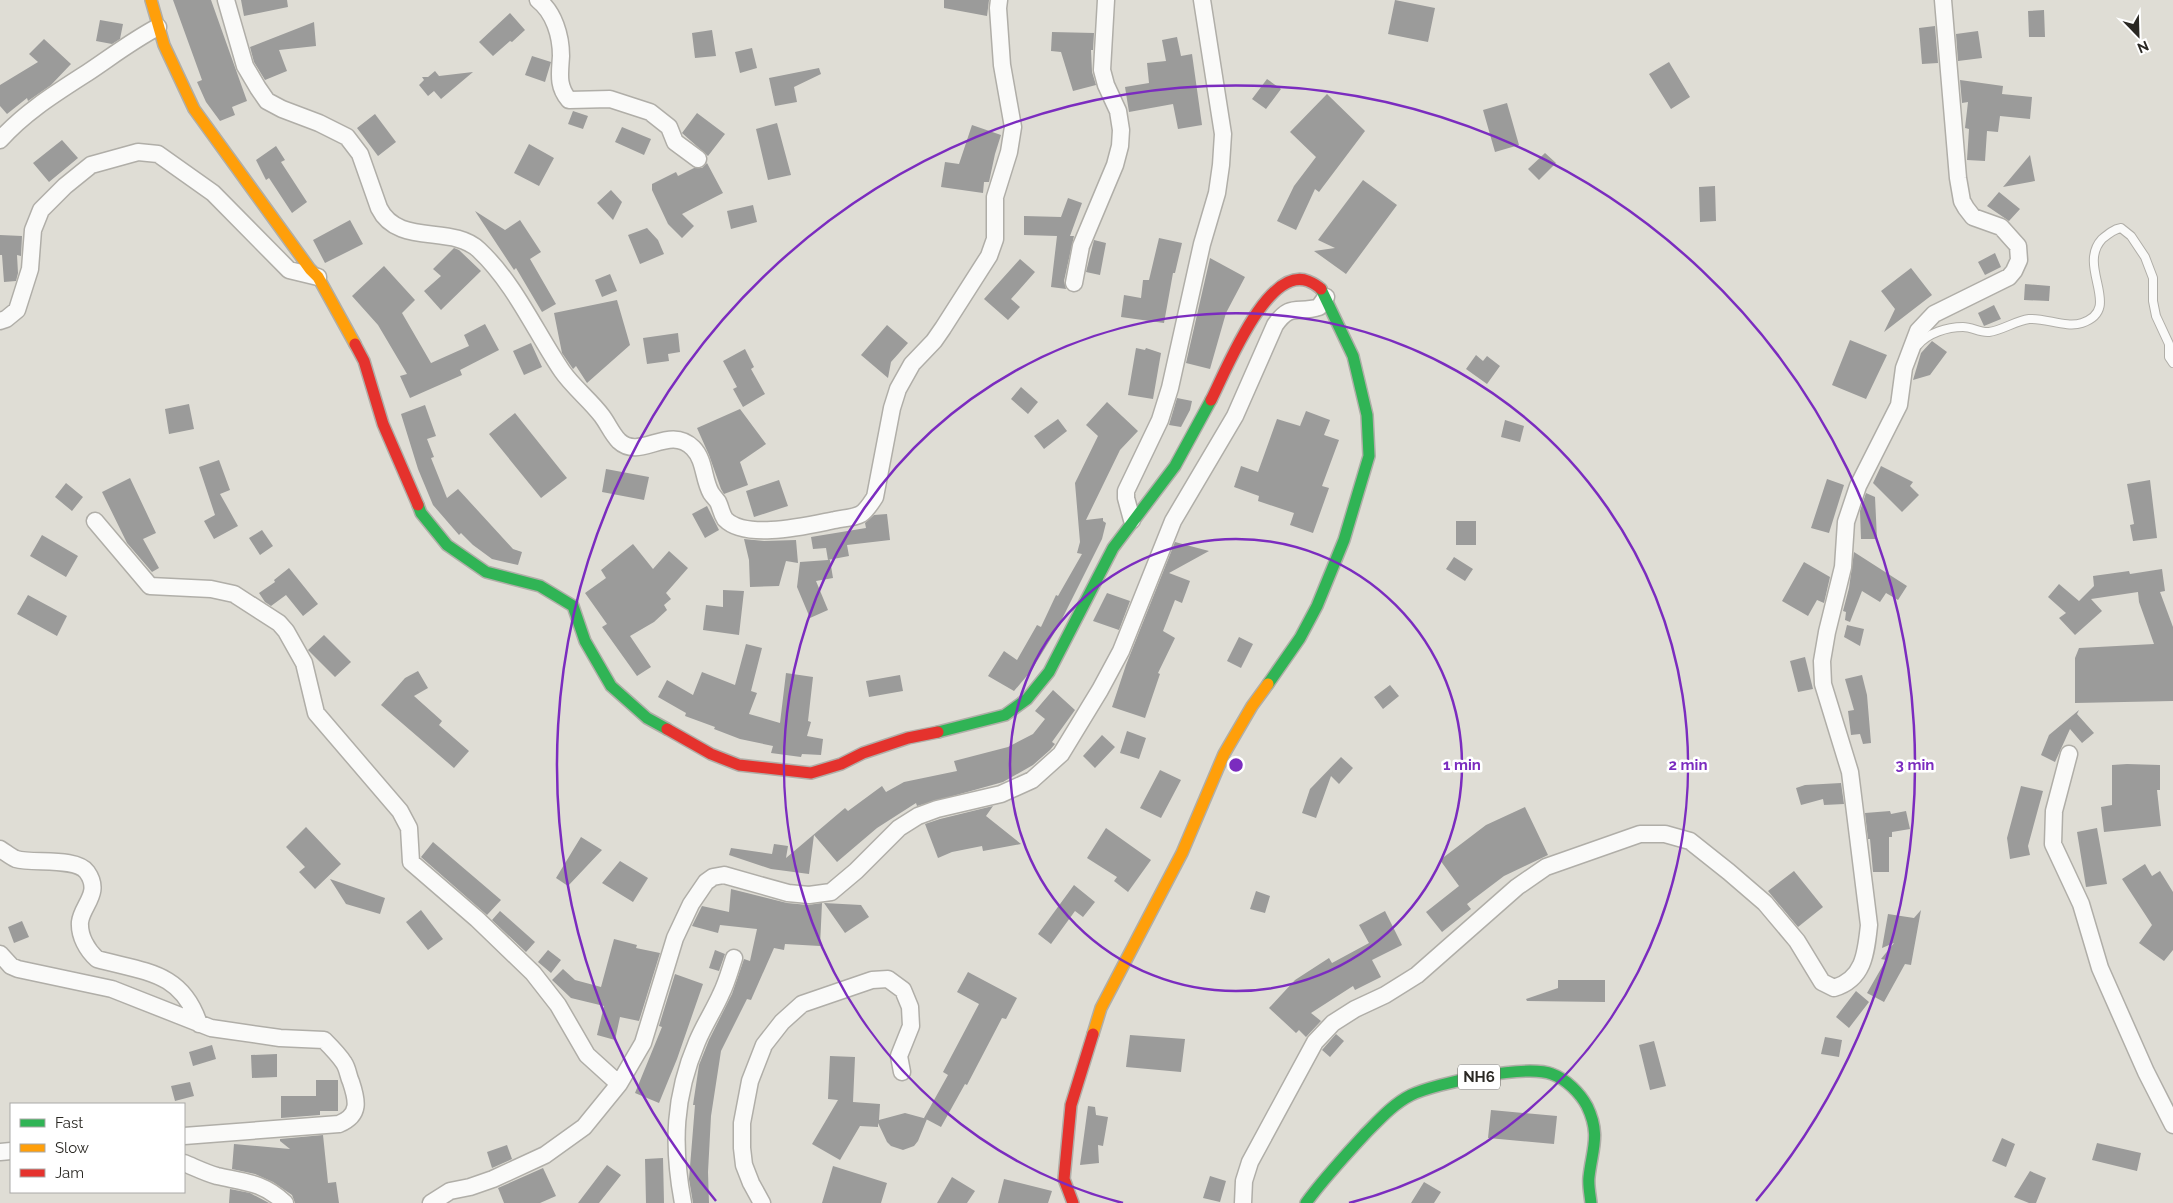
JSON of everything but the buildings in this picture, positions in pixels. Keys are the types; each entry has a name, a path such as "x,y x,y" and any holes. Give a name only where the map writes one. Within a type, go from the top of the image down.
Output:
{"main road":[{"path":"151,0 164,45 194,109 310,269 318,277 347,326 364,362 383,424 421,513 447,545 486,572 540,586 573,606 586,641 611,686 648,718 711,754 739,765 811,773 841,764 863,753 908,738 987,721 1005,715 1027,698 1049,672 1113,548 1132,520 1175,466 1218,388 1232,353 1273,292 1287,281 1302,279 1319,286 1353,356 1367,415 1369,456 1344,540 1317,606 1300,638 1252,706 1224,754 1182,852 1101,1008 1071,1105 1064,1179 1073,1203"},
{"name":"NH6","path":"1306,1203 1324,1177 1388,1110 1411,1095 1450,1083 1495,1074 1525,1071 1551,1073 1571,1085 1587,1106 1596,1135 1589,1178 1591,1203"}],"street":[{"path":"226,0 246,66 267,101 282,110 318,122 347,137 360,154 379,208 390,223 417,233 464,240 477,248 516,295 563,373 596,409 617,439 630,447 639,447 669,439 683,441 697,453 705,471 710,492 718,503 721,513 731,524 753,529 790,529 860,515 869,506 875,497 892,408 898,389 912,364 934,342 989,256 995,239 995,197 1009,152 1014,127 1002,65 998,17 999,0"},
{"path":"538,0 554,21 560,39 559,79 562,92 569,100 610,99 650,112 669,127 675,142 698,159"},
{"path":"1074,283 1081,246 1115,165 1120,146 1121,130 1118,111 1106,85 1102,70 1106,0"},
{"path":"1132,520 1126,491 1160,420 1170,388 1202,244 1216,194 1221,165 1223,134 1202,0"},
{"path":"1243,1203 1244,1181 1250,1162 1315,1042 1333,1023 1418,975 1517,886 1546,867 1584,852 1640,834 1665,834 1690,841 1765,902 1797,941 1822,982 1834,988 1847,984 1856,975 1866,950 1869,925 1850,772 1823,684 1822,661 1826,632 1843,567 1846,522 1858,486 1899,405 1904,368 1918,331 1928,319 2008,277 2018,264 2020,253 2015,241 2001,227 1973,217 1962,201 1957,169 1943,0"},
{"path":"0,140 14,124 52,96 132,41 158,27"},
{"path":"0,321 6,319 17,310 30,269 33,230 41,210 65,186 91,165 138,152 158,154 213,193 289,270 318,277"},
{"path":"431,1203 450,1191 470,1187 493,1179 545,1155 584,1127 619,1084 644,1043 674,938 691,904 706,882 713,877 724,875 788,893 809,895 831,892 856,871 900,828 918,816 937,809 1001,794 1032,780 1061,754 1100,690 1121,650 1173,521 1235,416 1275,325 1288,311 1318,307 1326,297"},
{"path":"95,521 150,586 212,589 234,594 257,607 283,627 304,663 316,713 375,779 400,812 409,828 411,862 477,918 534,973 558,1005 588,1055 619,1084"},
{"path":"2069,754 2054,811 2053,844 2081,904 2100,968 2146,1072 2173,1125"},
{"path":"0,849 17,859 63,862 85,869 93,887 88,905 80,921 83,940 89,952 97,959 167,979 182,991 191,1003 198,1024"},
{"path":"0,954 11,966 23,971 112,989 211,1028 280,1038 324,1040 346,1066 357,1103 348,1120 339,1124 185,1136"},
{"path":"683,1203 677,1169 676,1136 680,1091 698,1040 722,992 734,958"},
{"path":"762,1203 744,1166 742,1123 750,1081 764,1045 782,1022 802,1004 872,980 888,979 903,990 910,1007 911,1026 899,1056 902,1072"},
{"path":"185,1163 216,1176 239,1179 261,1186 273,1192 285,1203"}],"lane":[{"path":"1904,368 1925,337 1934,333 1963,327 1991,332 2030,319 2075,324 2088,320 2097,312 2101,297 2093,268 2093,254 2097,245 2107,234 2122,228 2131,236 2145,257 2153,278 2153,301 2156,316 2169,344 2169,356 2173,363"}],"traffic: fast":[{"path":"1268,684 1300,638 1317,606 1344,540 1369,456 1367,415 1353,356 1321,289"},
{"path":"938,732 1005,715 1027,699 1049,672 1113,548 1175,466 1211,400"},
{"path":"418,505 421,513 447,545 486,572 540,586 573,606 585,641 611,686 647,718 667,729"},
{"path":"1306,1203 1327,1176 1365,1134 1386,1113 1404,1099 1423,1090 1460,1080 1523,1071 1557,1076 1572,1087 1587,1106 1594,1125 1595,1134 1589,1180 1591,1203"}],"traffic: slow":[{"path":"151,0 164,45 194,109 310,269 318,277 355,344"},
{"path":"1093,1034 1101,1008 1182,853 1224,754 1252,706 1268,684"}],"traffic: jam":[{"path":"1211,400 1249,324 1278,289 1293,280 1308,281 1321,289"},
{"path":"355,344 364,361 383,424 418,505"},
{"path":"667,729 711,754 739,765 811,773 841,764 863,753 908,738 938,732"},
{"path":"1073,1203 1064,1179 1071,1105 1093,1034"}]}
